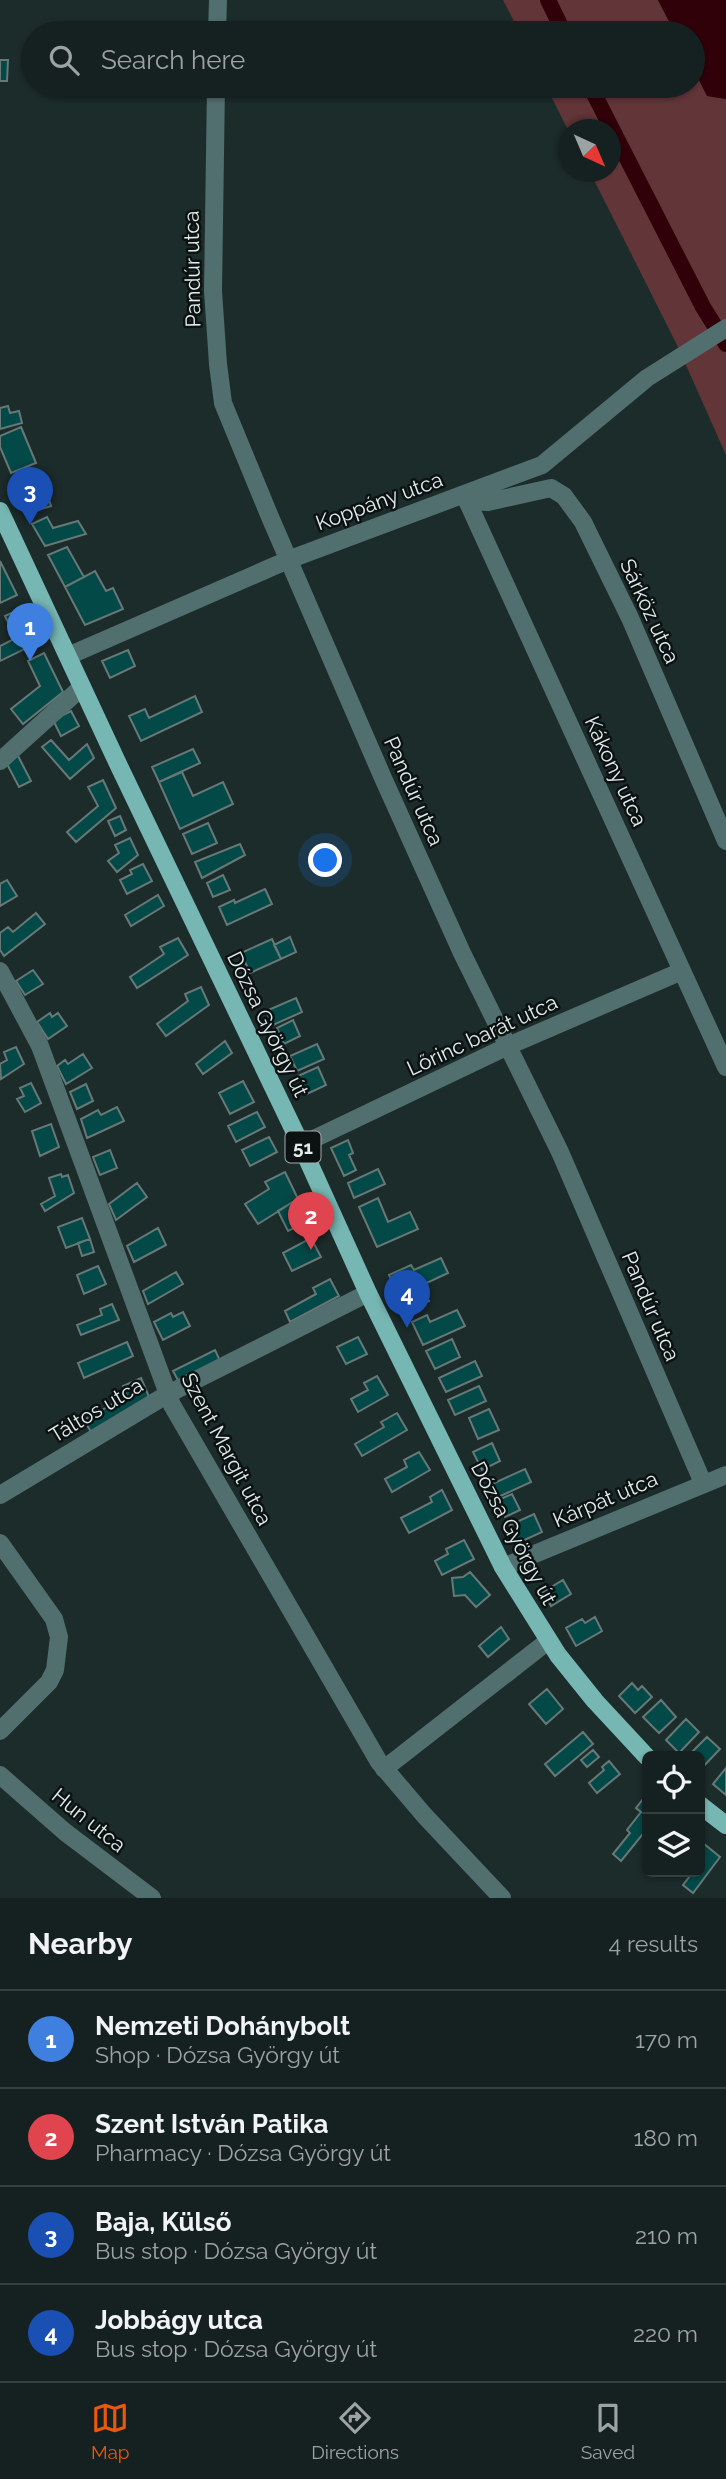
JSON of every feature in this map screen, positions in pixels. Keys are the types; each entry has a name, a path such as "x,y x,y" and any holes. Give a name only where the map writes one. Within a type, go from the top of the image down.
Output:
{"main road":[{"name":"Dózsa György út","path":"0,511 301,1145 368,1293 503,1567 548,1642 594,1700 642,1752"},
{"path":"705,1809 726,1825"}],"street":[{"path":"217,21 218,0"},
{"name":"Pandúr utca","path":"216,98 213,291 223,403 288,560 439,903 560,1152 703,1483"},
{"name":"Koppány utca","path":"68,656 288,560 466,498 542,465 647,378 726,328"},
{"name":"Sárköz utca","path":"466,498 488,502 551,488 560,491 570,502 583,522 630,618 726,841"},
{"name":"Kákony utca","path":"466,498 726,1067"},
{"path":"0,761 82,687"},
{"name":"Szent Margit utca","path":"0,971 40,1046 172,1405 384,1769 502,1898"},
{"name":"Lőrinc barát utca","path":"301,1145 508,1046 682,971"},
{"name":"Táltos utca","path":"0,1494 168,1394 368,1293"},
{"name":"Kárpát utca","path":"503,1567 726,1475"},
{"path":"0,1543 54,1619 59,1637 55,1670 49,1682 0,1731"},
{"path":"384,1769 548,1642"},
{"name":"Hun utca","path":"0,1775 65,1832 152,1898"}],"shaded area":[{"path":"503,0 658,0 669,21 514,21"},
{"path":"658,0 726,0 726,99 707,96 705,92 705,21 669,21"},
{"path":"705,92 707,96 726,99 726,455 677,345 595,182 621,182 621,119 562,119 552,98 705,98"}],"building":[{"path":"0,60 8,60 7,81 0,81"},
{"path":"8,406 10,413 19,411 22,423 0,429 0,408"},
{"path":"21,427 36,463 11,473 0,447 0,436"},
{"path":"32,475 40,491 46,490 51,506 28,513 14,484"},
{"path":"47,517 53,528 78,521 86,534 45,546 32,524"},
{"path":"67,547 84,577 65,587 48,555"},
{"path":"0,561 17,595 0,603"},
{"path":"95,571 106,591 113,588 123,609 85,625 65,587"},
{"path":"22,608 39,642 0,661 0,646 16,638 5,616"},
{"path":"128,650 135,666 110,678 102,661"},
{"path":"44,653 63,692 23,724 11,709 40,686 28,661"},
{"path":"195,696 202,712 141,741 129,716 145,709 149,718"},
{"path":"71,711 79,726 61,736 53,720"},
{"path":"51,740 69,760 87,744 94,758 70,779 42,747"},
{"path":"193,749 200,763 159,782 152,767"},
{"path":"17,754 31,781 19,787 7,764"},
{"path":"182,772 193,796 223,782 233,804 180,829 159,782"},
{"path":"103,780 116,808 76,842 67,832 98,806 88,787"},
{"path":"120,816 126,830 115,836 108,821"},
{"path":"208,823 217,843 192,854 183,834"},
{"path":"130,838 138,855 117,872 108,861 119,853 115,845"},
{"path":"240,844 245,855 202,878 195,862"},
{"path":"143,864 152,881 127,894 120,880 132,874 130,870"},
{"path":"223,875 230,890 213,897 207,883"},
{"path":"7,880 17,896 0,906 0,884"},
{"path":"265,889 272,904 227,925 219,907 234,900 235,903"},
{"path":"158,895 164,906 131,926 125,915"},
{"path":"36,913 45,924 4,956 0,950 0,933 8,927 13,932"},
{"path":"290,937 296,952 281,959 274,945"},
{"path":"178,938 188,955 137,988 130,977 164,954 160,947"},
{"path":"272,939 281,959 250,973 241,953"},
{"path":"33,970 43,984 25,995 16,981"},
{"path":"201,987 209,1005 166,1036 157,1024 188,1001 185,994"},
{"path":"296,998 302,1012 273,1025 266,1011"},
{"path":"50,1013 52,1017 58,1013 67,1026 48,1039 37,1022"},
{"path":"293,1020 300,1036 284,1044 277,1028"},
{"path":"225,1041 232,1053 203,1074 196,1064"},
{"path":"317,1044 324,1059 297,1071 290,1056"},
{"path":"16,1047 24,1064 1,1079 0,1064 7,1060 4,1052"},
{"path":"83,1054 92,1068 66,1084 57,1066 65,1060 68,1064"},
{"path":"318,1067 326,1085 307,1094 298,1076"},
{"path":"243,1081 254,1102 230,1114 219,1093"},
{"path":"31,1083 41,1103 25,1112 17,1099 24,1096 20,1088"},
{"path":"86,1084 93,1101 77,1109 70,1092"},
{"path":"117,1107 124,1121 87,1138 81,1119 98,1110 101,1115"},
{"path":"257,1112 265,1127 236,1142 228,1126"},
{"path":"51,1124 59,1147 40,1156 32,1131"},
{"path":"269,1137 277,1152 250,1166 242,1150"},
{"path":"348,1140 353,1153 349,1155 356,1170 344,1176 331,1148"},
{"path":"110,1150 117,1168 100,1175 93,1157"},
{"path":"378,1169 385,1184 354,1198 348,1183"},
{"path":"285,1172 298,1199 258,1224 245,1204 269,1189 265,1182"},
{"path":"61,1174 62,1177 68,1175 74,1193 45,1211 41,1204 55,1196 49,1178"},
{"path":"137,1183 147,1197 116,1220 109,1204"},
{"path":"378,1198 388,1222 410,1212 418,1229 377,1247 359,1207"},
{"path":"298,1199 309,1221 288,1231 278,1211"},
{"path":"82,1218 90,1239 66,1248 58,1227"},
{"path":"158,1228 166,1245 134,1262 127,1246"},
{"path":"311,1238 321,1257 292,1271 283,1253"},
{"path":"90,1239 94,1252 82,1256 78,1243"},
{"path":"441,1258 448,1273 399,1296 389,1275 411,1265 414,1270"},
{"path":"98,1266 106,1284 84,1294 77,1275"},
{"path":"176,1272 183,1284 148,1304 143,1291"},
{"path":"330,1279 339,1296 290,1322 285,1311 316,1294 313,1288"},
{"path":"424,1291 429,1301 412,1309 408,1299"},
{"path":"112,1304 119,1320 81,1335 77,1325 102,1315 100,1309"},
{"path":"457,1310 465,1326 423,1345 412,1322 427,1315 430,1322"},
{"path":"183,1312 190,1326 163,1340 154,1322 171,1313 173,1317"},
{"path":"358,1337 367,1354 346,1364 337,1347"},
{"path":"452,1339 460,1357 435,1369 426,1351"},
{"path":"127,1342 133,1356 84,1378 78,1363"},
{"path":"215,1350 221,1363 180,1384 173,1371"},
{"path":"475,1361 482,1376 446,1392 439,1378"},
{"path":"377,1376 388,1395 358,1412 351,1399 368,1390 364,1383"},
{"path":"141,1378 150,1399 91,1432 84,1420 127,1396 123,1386"},
{"path":"479,1386 486,1401 455,1415 448,1400"},
{"path":"489,1409 499,1430 478,1439 469,1418"},
{"path":"397,1413 407,1430 362,1456 355,1444 384,1427 381,1422"},
{"path":"492,1443 500,1461 482,1470 473,1452"},
{"path":"419,1452 430,1470 392,1492 385,1479 407,1467 404,1460"},
{"path":"525,1469 531,1482 496,1498 490,1485"},
{"path":"442,1490 452,1510 409,1533 401,1518 432,1502 430,1497"},
{"path":"512,1494 520,1510 505,1517 498,1500"},
{"path":"534,1514 542,1532 518,1543 510,1525"},
{"path":"464,1540 474,1559 442,1575 435,1561 448,1554 446,1549"},
{"path":"470,1572 490,1595 476,1607 465,1595 454,1596 452,1578 463,1577"},
{"path":"563,1580 571,1594 551,1606 543,1592"},
{"path":"595,1617 602,1631 576,1646 566,1628 582,1619 585,1623"},
{"path":"501,1627 509,1639 488,1657 479,1646"},
{"path":"632,1683 638,1690 642,1686 652,1697 635,1713 619,1696"},
{"path":"547,1689 563,1709 546,1724 529,1704"},
{"path":"661,1700 676,1717 659,1733 643,1717"},
{"path":"686,1719 699,1732 681,1751 677,1751 666,1740"},
{"path":"583,1732 593,1744 555,1776 545,1764"},
{"path":"707,1737 720,1749 705,1765 705,1751 693,1751"},
{"path":"593,1750 599,1757 587,1767 581,1760"},
{"path":"609,1761 620,1774 597,1793 589,1783 604,1770 602,1767"},
{"path":"726,1768 726,1795 713,1784"},
{"path":"642,1800 642,1835 621,1861 613,1854 630,1833 627,1830 641,1812 636,1808"},
{"path":"705,1845 720,1857 705,1877"},
{"path":"689,1877 705,1877 693,1893 683,1885"}],"waterway":[{"path":"548,0 558,21"},
{"path":"596,98 703,307 726,344"}],"place":[{"name":"Baja, Külső","path":"30,525"},
{"name":"Nemzeti Dohánybolt","path":"30,661"},
{"name":"Szent István Patika","path":"311,1250"},
{"name":"Jobbágy utca","path":"407,1328"}]}
